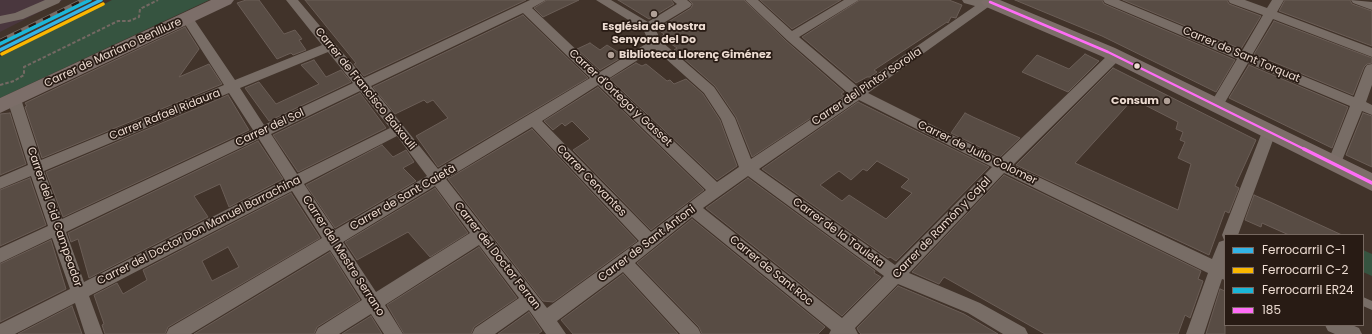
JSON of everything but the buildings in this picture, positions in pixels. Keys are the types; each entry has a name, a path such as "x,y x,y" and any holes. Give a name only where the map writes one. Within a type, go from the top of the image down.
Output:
{"street":[{"path":"0,20 19,16 55,0"},
{"name":"Carrer de Mariano Benlliure","path":"7,102 225,0"},
{"name":"Carrer de Francisco Baixauli","path":"292,0 399,129 436,178"},
{"name":"Carrer del Sol","path":"0,256 540,0"},
{"path":"602,0 648,27 656,43 709,90 728,118 747,168"},
{"name":"Carrer de Julio Colomer","path":"751,0 791,37 858,94 1002,166 1221,271"},
{"path":"791,37 853,0"},
{"path":"968,0 989,2 1115,56 1372,183"},
{"name":"Carrer de Sant Torquat","path":"1109,0 1372,110"},
{"path":"1234,0 1372,54"},
{"path":"1216,106 1278,0"},
{"path":"1357,0 1372,6"},
{"path":"648,27 682,2"},
{"name":"Carrer del Pintor Sorolla","path":"747,168 858,94 989,2"},
{"name":"Carrer d'Ortega y Gasset","path":"524,7 716,190"},
{"name":"Carrer del Mestre Serrano","path":"187,18 394,334"},
{"name":"Carrer de Sant Caietà","path":"175,334 601,79 656,43"},
{"name":"Carrer Rafael Ridaura","path":"0,183 330,46"},
{"name":"Carrer de Ramón y Cajal","path":"843,332 1002,166 1115,56"},
{"path":"1334,164 1372,68"},
{"name":"Carrer del Cid Campeador","path":"7,102 36,168 94,334"},
{"name":"Carrer Cervantes","path":"533,120 650,241"},
{"name":"Carrer del Doctor Don Manuel Barrachina","path":"0,333 399,129"},
{"path":"1230,234 1269,132"},
{"name":"Carrer de Sant Antoni","path":"546,319 624,262 716,190 747,168"},
{"name":"Carrer de la Tauleta","path":"747,168 896,275 974,308 1019,334"},
{"name":"Carrer del Doctor Ferran","path":"436,178 558,334"},
{"name":"Carrer de Sant Roc","path":"692,209 843,332"},
{"path":"324,334 482,235"},
{"path":"1195,334 1221,271 1224,253"},
{"path":"624,262 692,334"},
{"path":"481,334 531,299"},
{"path":"1336,326 1353,334"}],"path":[{"path":"0,85 14,81 24,75 24,67 118,21 129,21 139,17 140,9 158,0"}],"shaded area":[{"path":"0,0 63,0 0,32"}],"green space":[{"path":"112,0 209,0 0,98 0,57"},
{"path":"1364,250 1372,254 1372,276 1364,272"}],"railway":[{"path":"0,41 83,0"}],"rail line":[{"name":"ER24","path":"0,44 90,0"},
{"name":"C-1","path":"0,50 101,0"},
{"name":"C-2","path":"2,54 103,4"}],"transit line":[{"name":"185","path":"990,2 1108,52 1372,183"}],"place":[{"name":"Església de Nostra Senyora del Do","path":"654,14"},
{"name":"Biblioteca Llorenç Giménez","path":"611,55"},
{"name":"Consum","path":"1167,101"}]}
